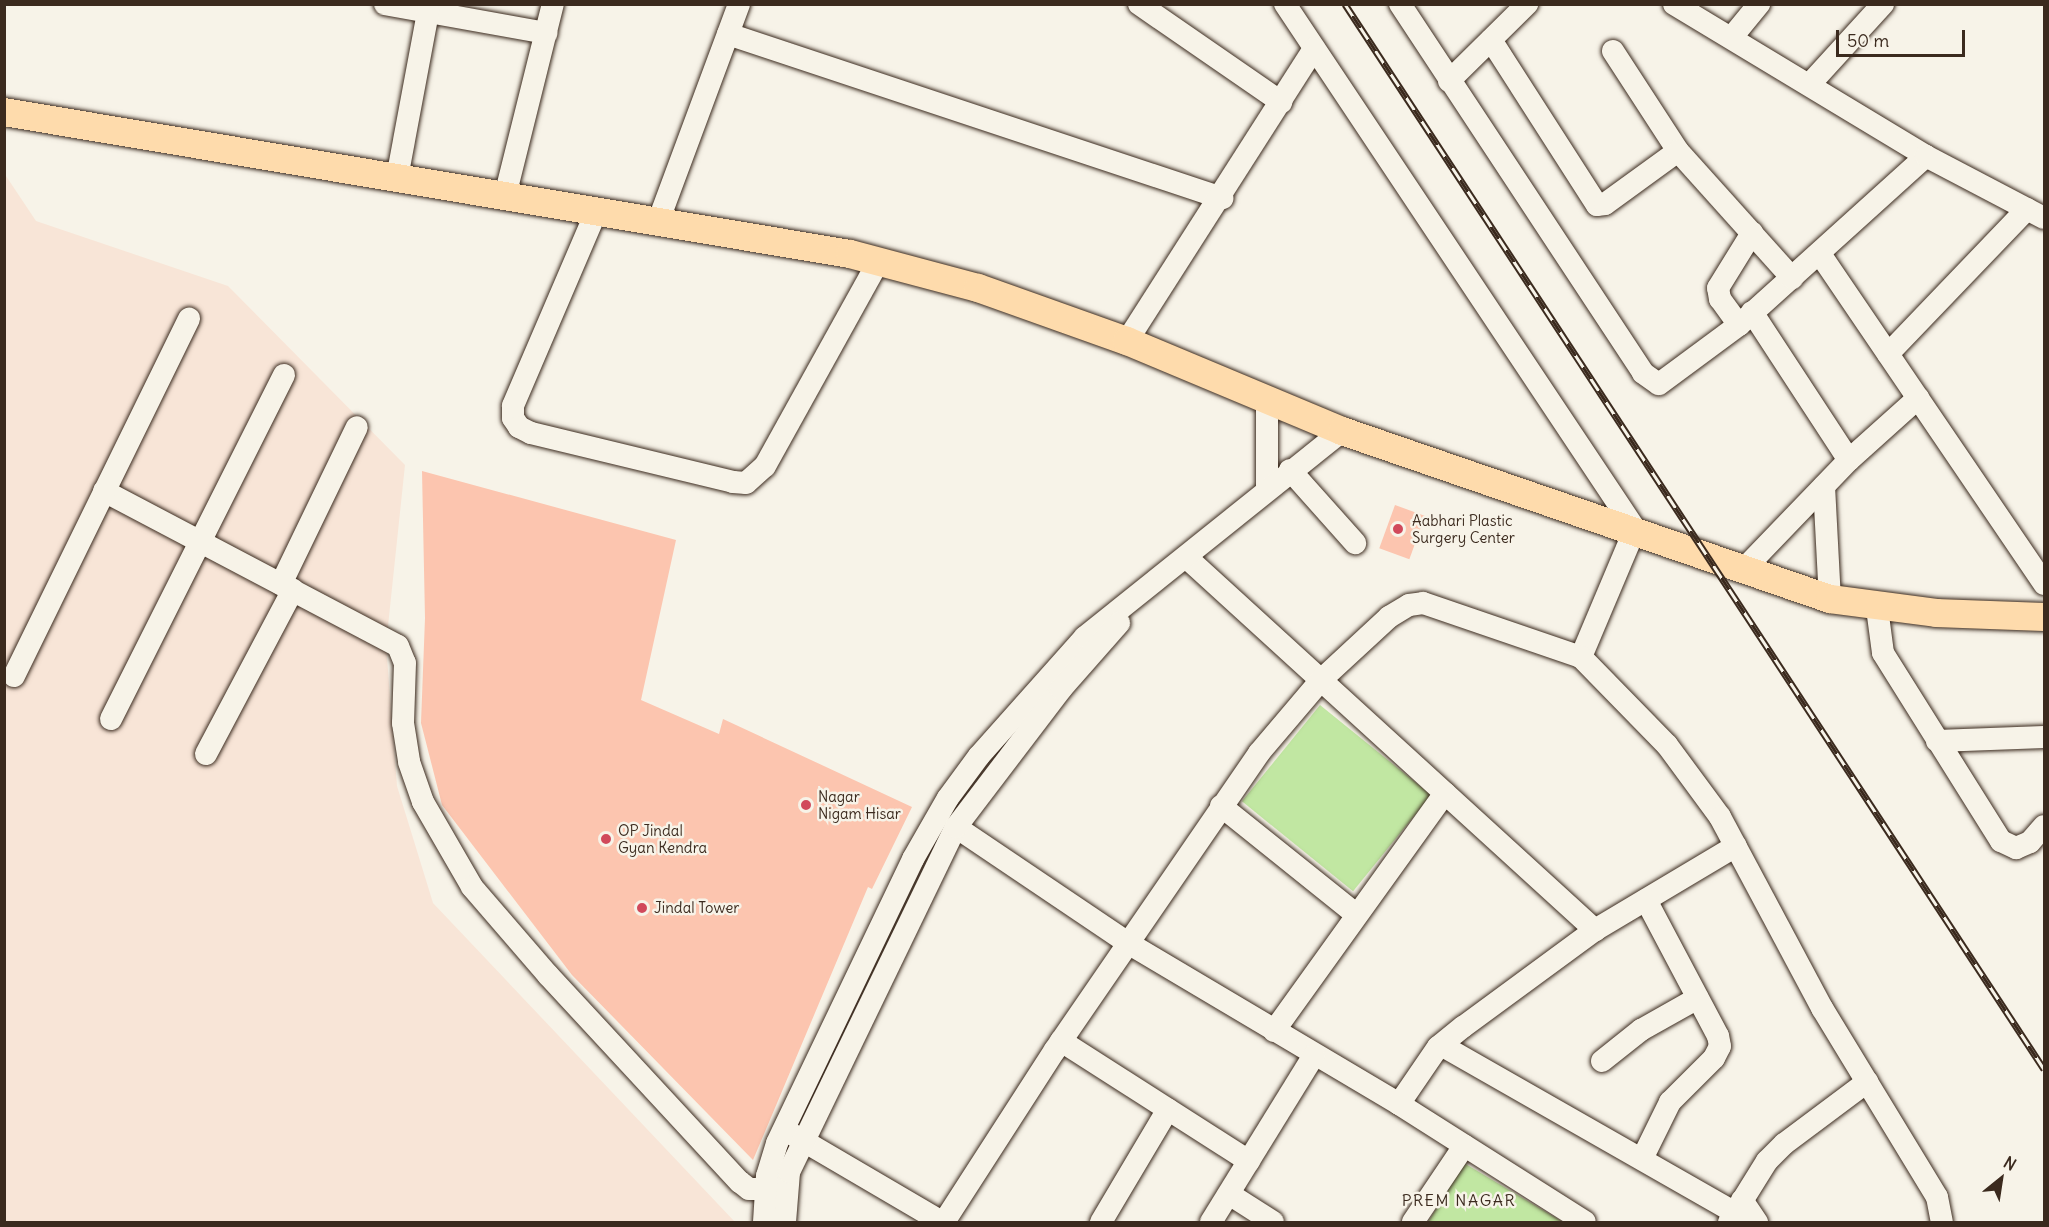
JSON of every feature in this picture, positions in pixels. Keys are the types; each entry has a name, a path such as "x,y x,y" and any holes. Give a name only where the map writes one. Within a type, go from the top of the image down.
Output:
{"main road":[{"path":"4,112 658,222 878,262 978,288 1127,341 1342,431 1635,529 1830,598 1877,608 2044,617"}],"street":[{"path":"385,4 546,33"},
{"path":"505,196 553,4"},
{"path":"658,222 739,4"},
{"path":"1139,4 1281,102"},
{"path":"1285,4 1635,529 1581,657"},
{"path":"1400,4 1649,380 1666,381 1745,318 1820,254 1926,156"},
{"path":"1449,81 1527,4"},
{"path":"1674,4 1926,156 2036,213 1888,354"},
{"path":"1731,37 1759,4"},
{"path":"1809,86 1883,4"},
{"path":"397,178 428,12"},
{"path":"728,34 1222,198"},
{"path":"1491,40 1597,205 1605,204 1678,151"},
{"path":"1127,341 1222,198 1314,49"},
{"path":"1613,51 1678,151 1792,278"},
{"path":"596,212 513,406 513,418 519,428 531,433 733,482 746,483 765,466 878,262"},
{"path":"1752,233 1718,288 1720,298 1745,318 1849,459"},
{"path":"1820,254 2044,584"},
{"path":"14,676 189,319"},
{"path":"111,719 284,375"},
{"path":"1745,568 1849,459 1918,398"},
{"path":"1267,399 1267,489"},
{"path":"206,754 287,587 357,427"},
{"path":"785,1222 776,1190 767,1176 784,1129 913,859 948,798 980,756 1085,637 1152,586 1290,470 1342,431"},
{"path":"1290,470 1355,543"},
{"path":"1824,486 1830,598"},
{"path":"104,491 390,639 404,652 404,723 409,762 423,802 472,887 548,975 740,1182 749,1189 776,1190"},
{"path":"1186,557 1595,930"},
{"path":"764,1222 776,1190 789,1172 956,827 1061,689 1152,586"},
{"path":"784,1129 943,1222 1061,1041 1259,753 1322,680 1389,617 1409,605 1423,603 1581,657 1666,745 1720,817 1867,1082 1936,1197 1942,1222"},
{"path":"1877,608 1883,652 1937,741 2008,848 2025,845 2044,826"},
{"path":"1937,741 2044,737"},
{"path":"1274,1031 1445,793"},
{"path":"1221,806 1357,915"},
{"path":"956,827 1128,943 1399,1104 1586,1222"},
{"path":"1399,1104 1441,1045 1595,930 1736,846"},
{"path":"1642,1159 1670,1102 1714,1058 1720,1046 1698,998 1646,900"},
{"path":"1602,1061 1641,1030 1698,998"},
{"path":"1061,1041 1249,1161"},
{"path":"1441,1045 1735,1212 1757,1222"},
{"path":"1211,1222 1314,1055"},
{"path":"1735,1212 1767,1161 1784,1144 1867,1082"},
{"path":"1101,1222 1168,1109"},
{"path":"1413,1222 1464,1146"},
{"path":"1228,1194 1273,1222"}],"shaded area":[{"path":"4,173 36,221 228,286 405,465 386,645 397,786 433,903 735,1222 5,1222"}],"green space":[{"path":"1320,705 1431,795 1353,891 1242,801"},
{"path":"1464,1163 1563,1222 1428,1222"}],"building":[{"name":"OP Jindal Gyan Kendra","path":"422,471 676,540 641,700 719,734 723,719 912,807 872,889 868,887 753,1160 572,975 442,805 421,723 425,618"},
{"path":"1395,505 1425,516 1409,559 1379,548"}],"railway":[{"path":"1345,4 2044,1069"}],"place":[{"name":"Aabhari Plastic Surgery Center","path":"1398,529"},
{"name":"Nagar Nigam Hisar","path":"806,805"},
{"name":"OP Jindal Gyan Kendra","path":"606,839"},
{"name":"Jindal Tower","path":"642,908"}],"district":[{"name":"PREM NAGAR","path":"1459,1200"}]}
